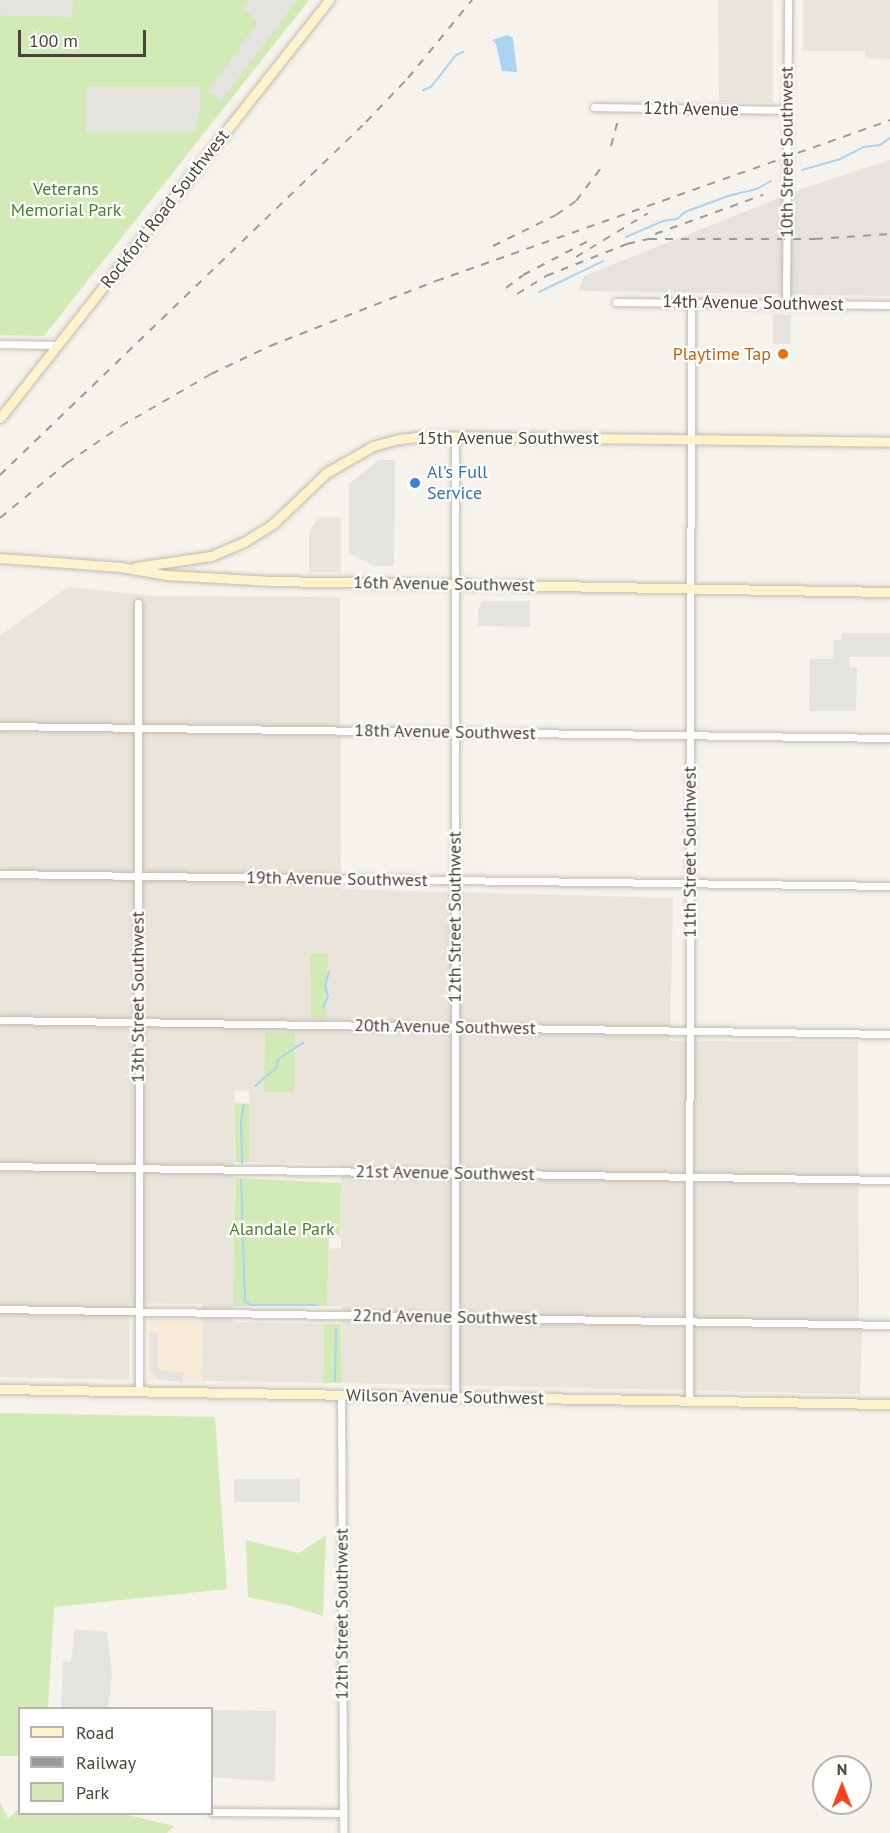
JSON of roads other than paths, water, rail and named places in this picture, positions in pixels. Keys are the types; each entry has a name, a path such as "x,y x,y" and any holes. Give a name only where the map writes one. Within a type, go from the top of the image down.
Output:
{"main road":[{"name":"Rockford Road Southwest","path":"0,418 329,0"},
{"name":"15th Avenue Southwest","path":"124,567 211,556 244,542 273,524 326,473 373,446 423,436 890,442"},
{"name":"16th Avenue Southwest","path":"0,558 124,567 166,575 219,579 890,592"},
{"name":"Wilson Avenue Southwest","path":"0,1389 890,1404"}],"street":[{"name":"10th Street Southwest","path":"786,303 788,0"},
{"name":"12th Avenue","path":"594,107 787,111"},
{"name":"14th Avenue Southwest","path":"616,302 890,305"},
{"name":"11th Street Southwest","path":"689,1401 691,303"},
{"path":"0,345 58,345"},
{"name":"12th Street Southwest","path":"455,437 455,1397"},
{"name":"13th Street Southwest","path":"138,603 139,1391"},
{"name":"18th Avenue Southwest","path":"0,726 890,738"},
{"name":"19th Avenue Southwest","path":"0,874 890,886"},
{"name":"20th Avenue Southwest","path":"0,1020 890,1034"},
{"name":"21st Avenue Southwest","path":"0,1166 890,1180"},
{"name":"22nd Avenue Southwest","path":"0,1309 890,1325"},
{"name":"12th Street Southwest","path":"341,1395 343,1833"},
{"path":"213,1812 343,1813"}],"water":[{"path":"508,35 513,38 517,72 502,71 496,44 492,40"}],"waterway":[{"path":"423,90 431,87 456,55 463,52"},
{"path":"802,170 838,160 864,147 880,145 890,138"},
{"path":"626,237 663,221 677,219 685,212 728,196 757,189 771,181"},
{"path":"539,292 603,261"},
{"path":"323,1007 328,997 325,985 329,972"},
{"path":"255,1086 276,1068 278,1059 303,1043"},
{"path":"242,1163 241,1122 244,1104"},
{"path":"241,1180 245,1301 251,1305 316,1305"},
{"path":"335,1381 336,1329"}],"railway":[{"path":"0,475 366,122 408,78 472,0"},
{"path":"611,146 619,116"},
{"path":"0,518 67,463 121,426 211,374 270,346 436,281 890,120"},
{"path":"493,246 556,215 576,201 600,169"},
{"path":"655,234 763,195"},
{"path":"576,257 648,213"},
{"path":"517,294 546,276 627,244 649,239 815,239 890,234"},
{"path":"506,288 523,275 590,240"}],"place":[{"name":"Playtime Tap","path":"783,354"},
{"name":"Al's Full Service","path":"415,483"}],"park label":[{"name":"Veterans Memorial Park","path":"66,200"},
{"name":"Alandale Park","path":"282,1229"}]}
